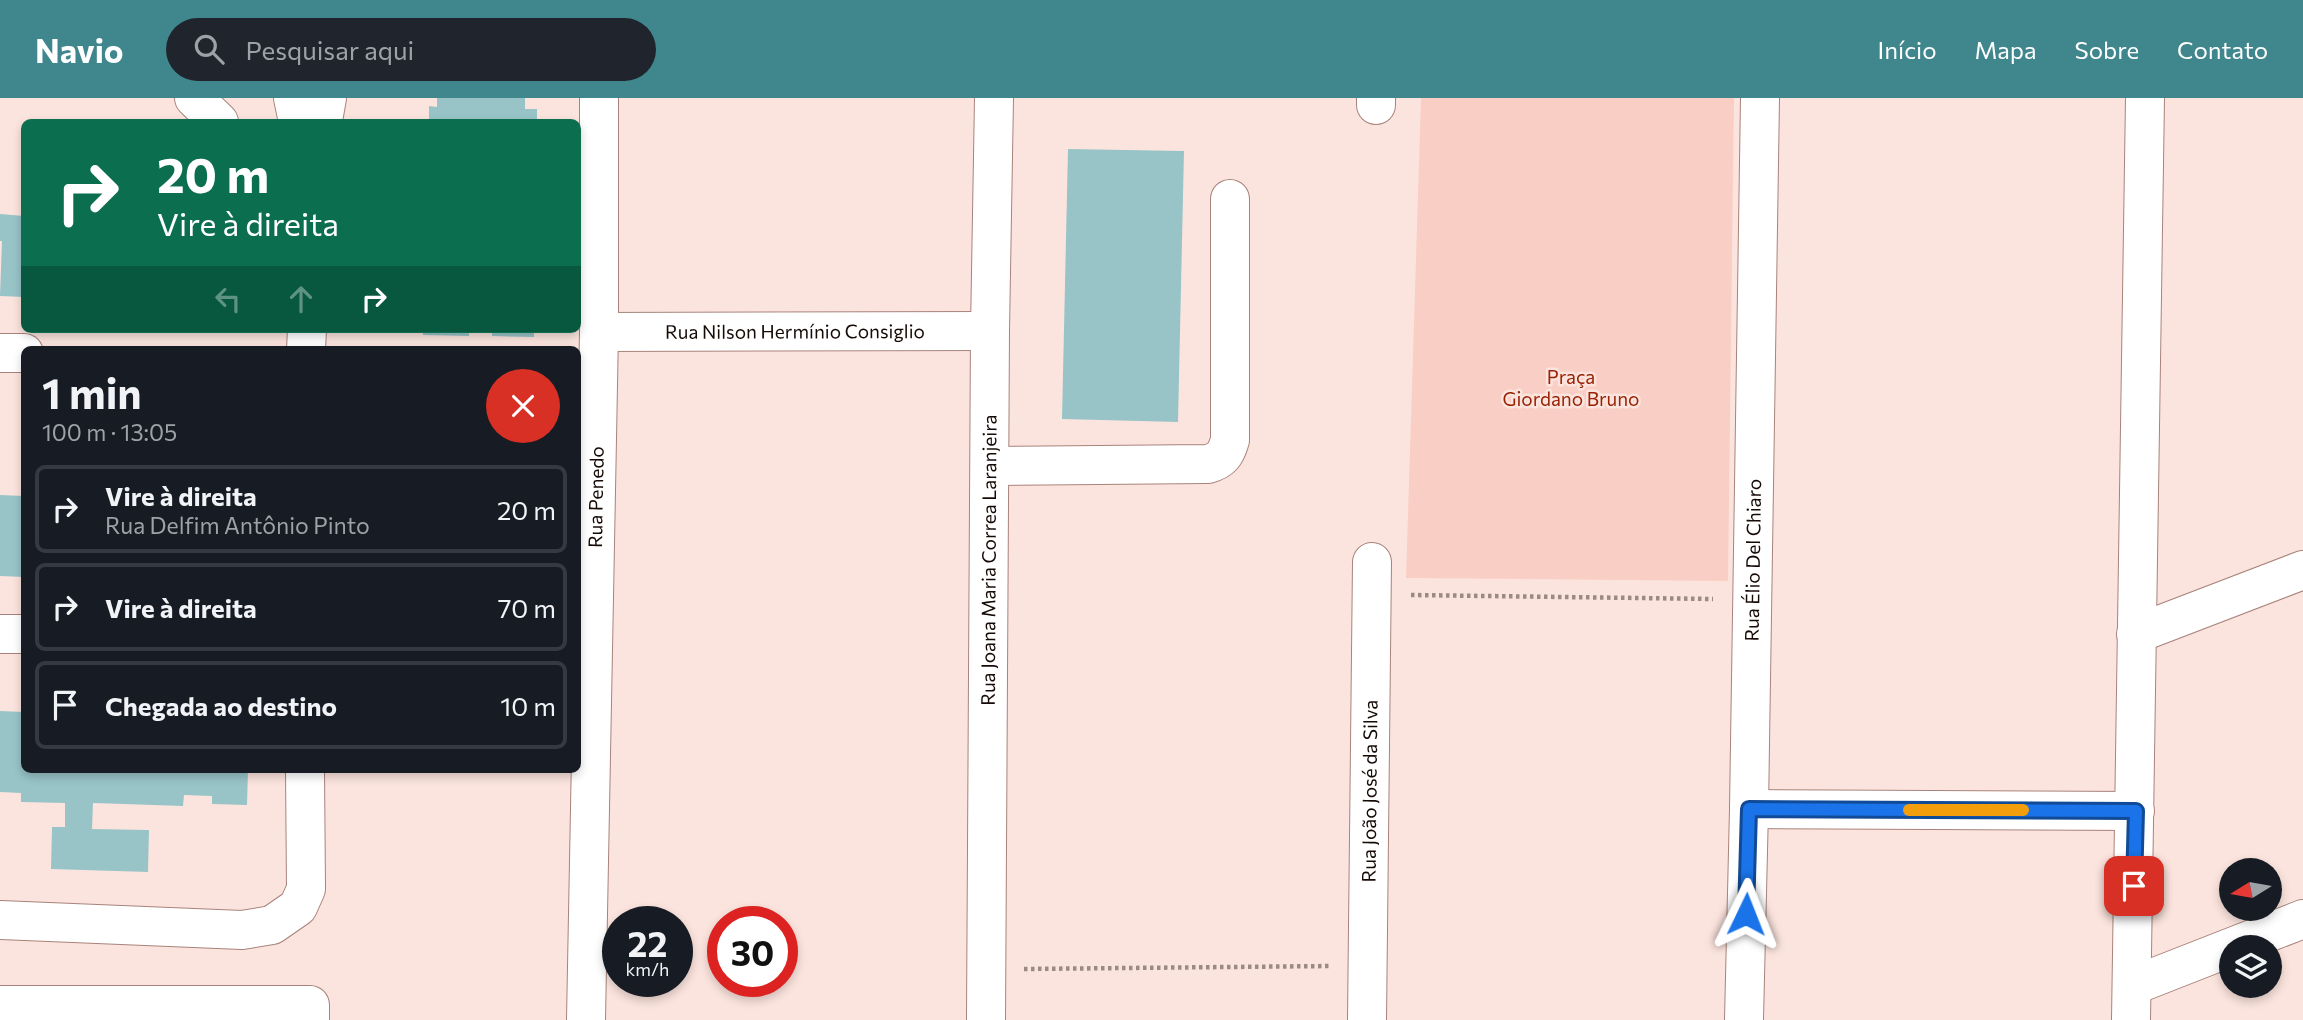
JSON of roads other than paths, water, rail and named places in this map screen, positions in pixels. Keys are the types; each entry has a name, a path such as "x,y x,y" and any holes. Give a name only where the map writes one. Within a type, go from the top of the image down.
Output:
{"street":[{"path":"194,98 216,119"},
{"path":"293,98 299,119"},
{"path":"321,119 324,115 327,98"},
{"name":"Rua Penedo","path":"586,1020 599,332 599,98"},
{"name":"Rua Joana Maria Correa Laranjeira","path":"986,1020 994,98"},
{"name":"Rua Élio Del Chiaro","path":"1744,1020 1760,98"},
{"path":"2145,98 2131,1003 2303,919"},
{"path":"990,466 1208,464 1219,461 1227,452 1230,440 1230,199"},
{"name":"Rua Nilson Hermínio Consiglio","path":"599,332 990,331"},
{"path":"0,353 21,353"},
{"path":"2136,634 2303,570"},
{"name":"Rua João José da Silva","path":"1367,1020 1371,578"},
{"path":"0,634 21,634"},
{"path":"0,920 242,930 272,925 298,907 306,889 305,773"},
{"path":"1749,809 2136,811"},
{"path":"0,1005 310,1005 310,1020"}],"park label":[{"name":"Praça Giordano Bruno","path":"1571,388"}]}
